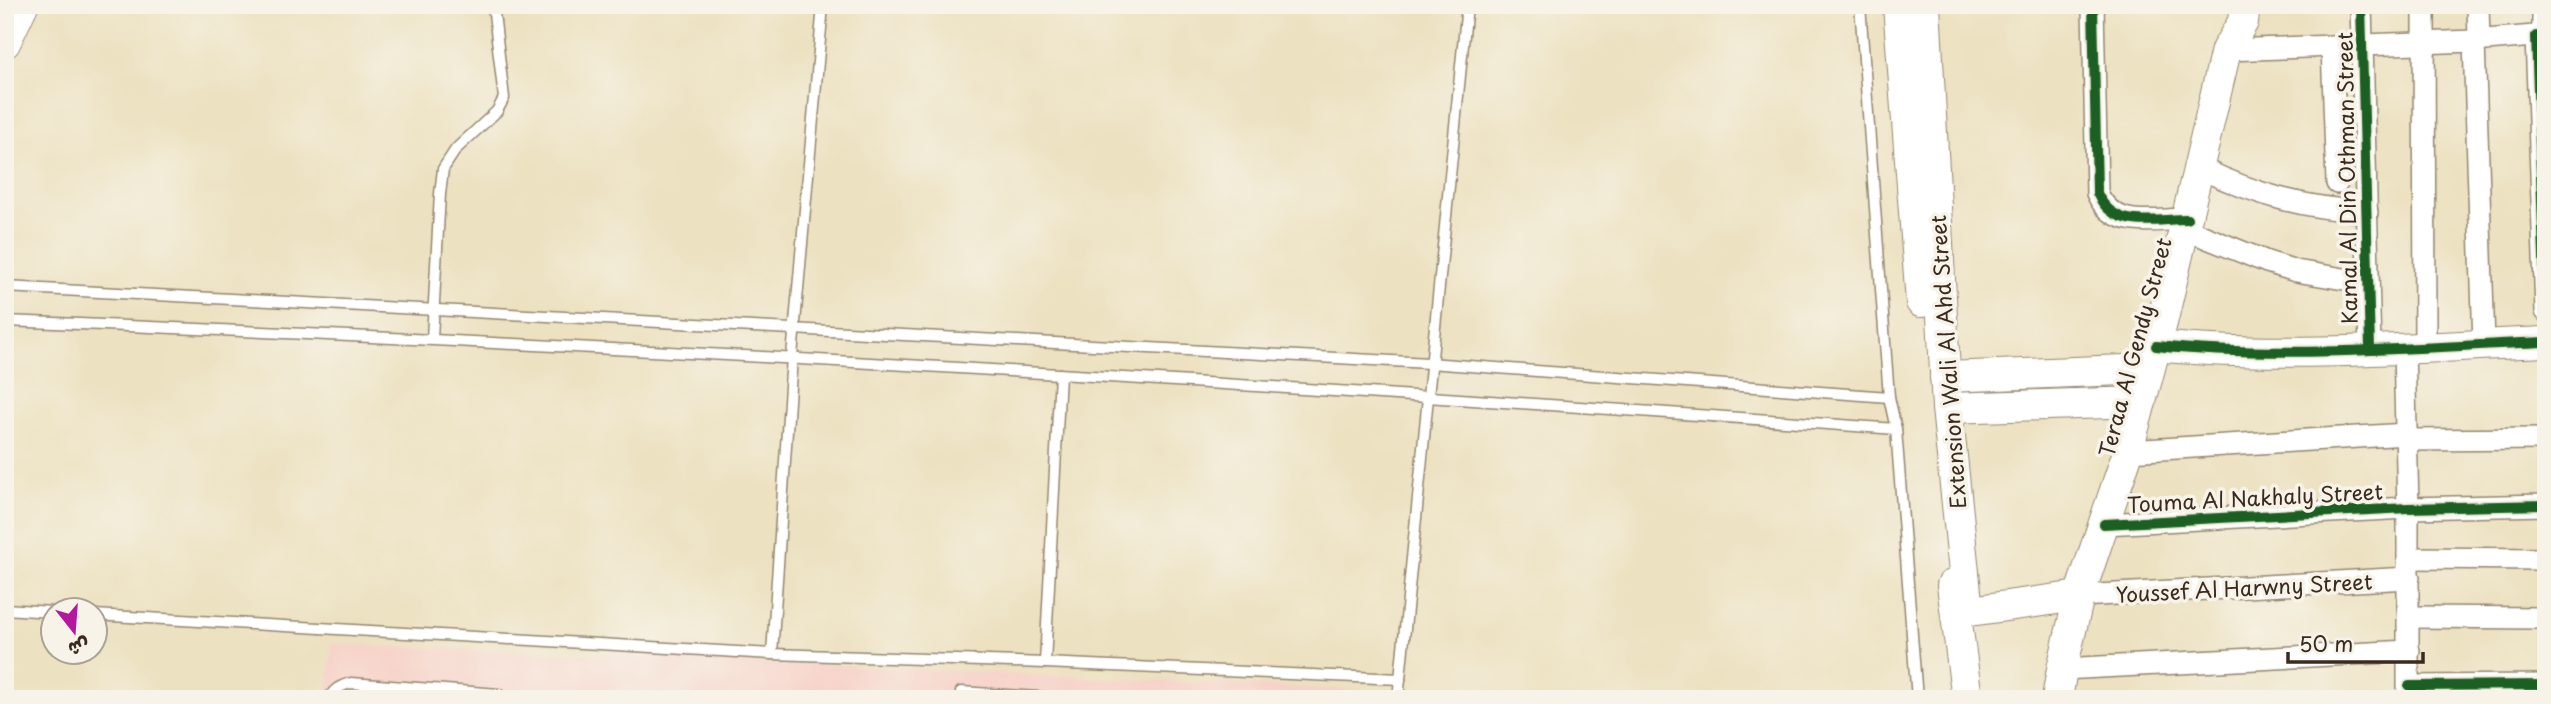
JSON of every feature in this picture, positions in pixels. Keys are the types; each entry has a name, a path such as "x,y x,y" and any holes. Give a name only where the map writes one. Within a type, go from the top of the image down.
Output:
{"main road":[{"path":"5,43 23,5"},
{"name":"Extension Wali Al Ahd Street","path":"1898,5 1938,408"},
{"name":"Extension Wali Al Ahd Street","path":"1926,5 1945,377 1938,408"},
{"name":"Teraa Al Gendy Street","path":"2057,699 2079,596 2128,451 2153,357 2226,50 2243,22 2245,5"},
{"path":"1945,377 2199,350 2370,349 2546,342"},
{"path":"1967,699 1963,611 1938,408 2141,402"},
{"path":"1963,611 2079,596"}],"street":[{"path":"2093,5 2097,193 2102,205 2123,220 2186,224 2267,262 2296,271 2368,283"},
{"name":"Kamal Al Din Othman Street","path":"2361,5 2370,349"},
{"path":"2424,5 2415,347 2407,437 2409,693 2546,685"},
{"path":"2478,5 2476,40 2484,344"},
{"path":"2543,5 2546,311"},
{"path":"2226,50 2424,43 2542,35"},
{"path":"2332,46 2337,183"},
{"path":"2200,168 2253,191 2298,205 2367,212"},
{"path":"2128,451 2407,437 2546,439"},
{"name":"Touma Al Nakhaly Street","path":"2104,524 2409,508 2546,505"},
{"name":"Youssef Al Harwny Street","path":"2079,596 2546,559"},
{"path":"2409,617 2546,618"},
{"path":"2062,668 2409,651"}],"lane":[{"path":"432,338 443,169 456,149 497,111 504,98 494,5"},
{"path":"772,654 794,328 823,5"},
{"path":"1398,699 1467,5"},
{"path":"1860,5 1889,397 1896,429 1917,699"},
{"path":"5,287 1430,363 1889,397"},
{"path":"5,321 432,338 792,357 1427,395 1896,429"},
{"path":"1045,663 1060,374"},
{"path":"5,609 38,611"},
{"path":"108,616 772,654 1400,679"},
{"path":"329,699 340,686 351,683 499,694"},
{"path":"961,692 1068,699"}],"shaded area":[{"path":"331,644 1370,691 1369,699 328,699"}],"cycle path":[{"path":"2093,5 2097,193 2104,205 2124,218 2148,221 2187,219"},
{"path":"2361,5 2370,349"},
{"path":"2536,36 2546,311"},
{"path":"2156,346 2302,352 2546,342"},
{"path":"2104,524 2408,508 2546,505"},
{"path":"2409,686 2546,685"}]}
